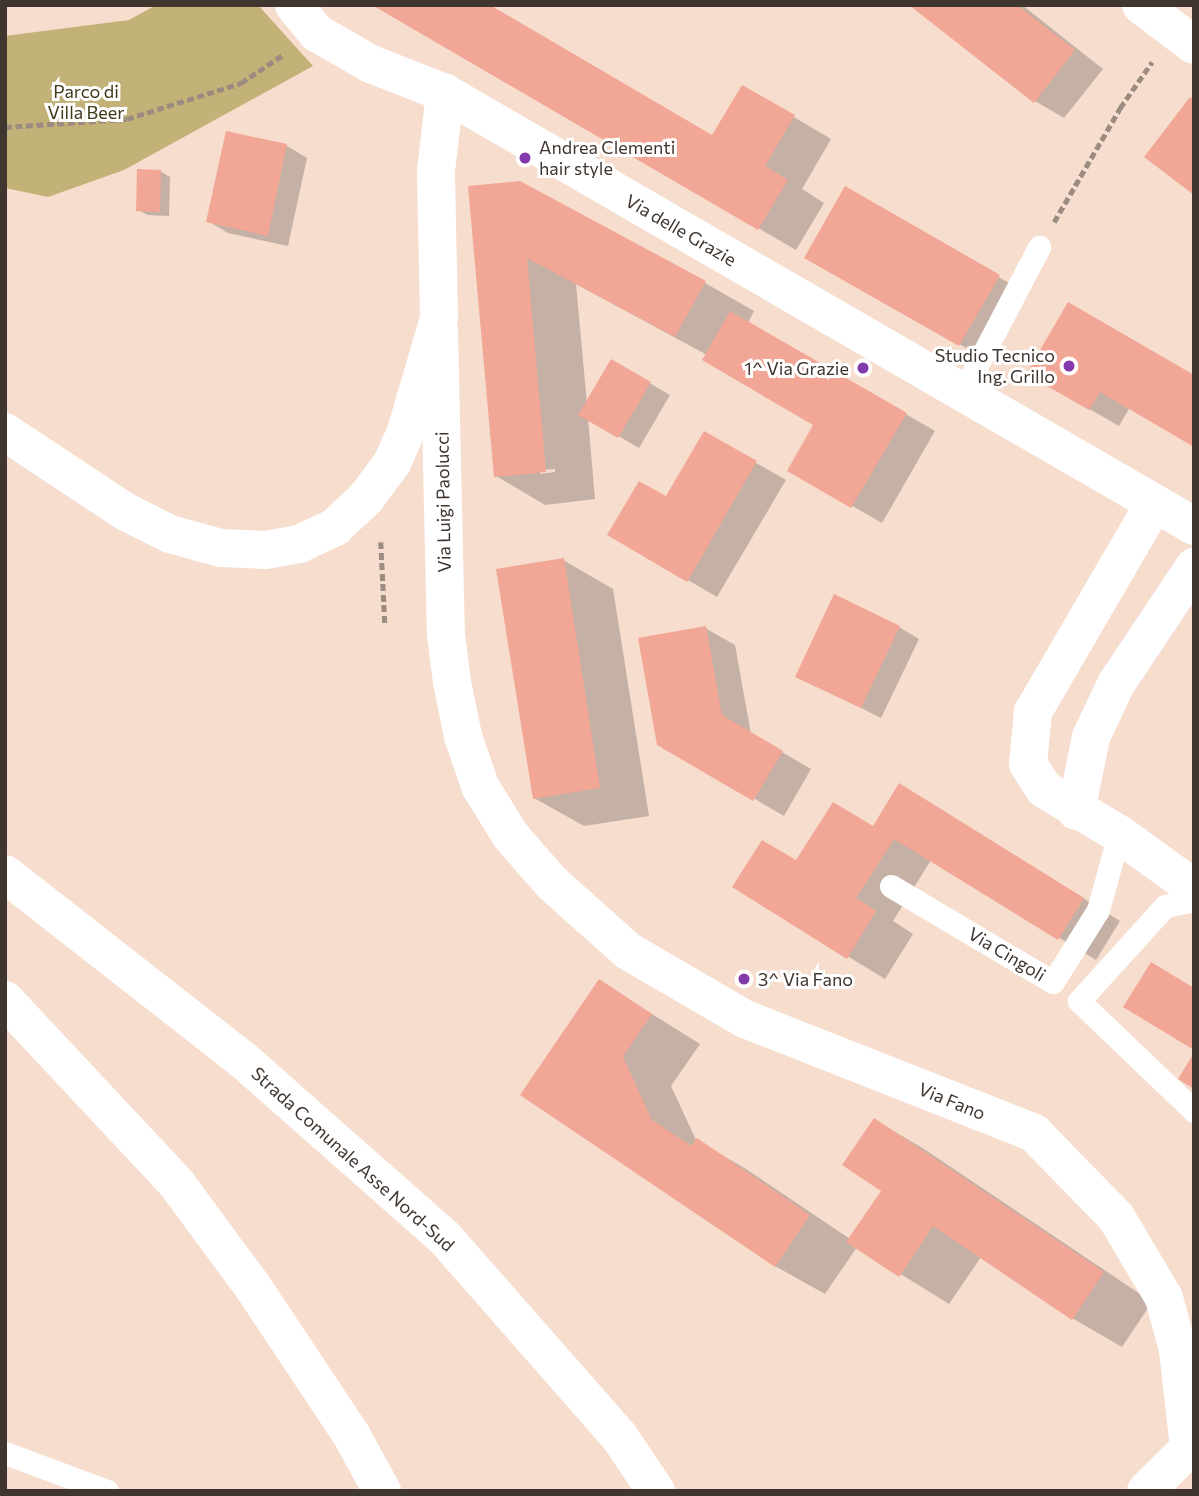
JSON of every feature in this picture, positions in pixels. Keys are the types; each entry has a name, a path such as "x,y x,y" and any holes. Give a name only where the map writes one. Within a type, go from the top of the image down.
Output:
{"main road":[{"path":"1141,5 1184,37"},
{"name":"Via delle Grazie","path":"305,19 371,64 445,93 1194,526"},
{"name":"Via Luigi Paolucci","path":"445,93 436,171 446,634 463,736 480,786 510,835 552,883"},
{"path":"5,432 126,512 170,534 221,548 265,550 299,544 335,527 366,498 392,463 416,398 439,318"},
{"path":"1154,504 1033,712 1028,764 1044,789 1076,811 1119,834 1194,888"},
{"path":"1076,811 1091,737 1116,684 1194,567"},
{"path":"1062,658 1116,684"},
{"path":"5,856 108,954"},
{"name":"Strada Comunale Asse Nord-Sud","path":"5,874 243,1060 444,1237 620,1436 656,1491"},
{"name":"Via Fano","path":"552,883 628,951 745,1019 1034,1133 1116,1217 1164,1298 1178,1350 1191,1451"},
{"path":"5,1000 177,1184 253,1287 352,1436 382,1491"},
{"path":"1146,1491 1191,1451"}],"lane":[{"path":"963,391 1040,247"},
{"name":"Via Cingoli","path":"891,886 1053,982 1098,910 1119,834"},
{"path":"1194,900 1166,906 1079,1001 1194,1111"},
{"path":"5,1453 107,1491"}],"path":[{"path":"5,127 127,119 241,83 305,19"},
{"path":"1040,247 1120,108 1184,37"}],"green space":[{"name":"Parco di Villa Beer","path":"156,5 258,5 313,66 124,170 48,197 5,188 5,36 129,20"}],"building":[{"path":"372,5 490,5 712,135 742,85 795,115 765,166 788,180 758,230"},
{"path":"909,5 1017,5 1075,50 1034,103"},
{"path":"1190,97 1194,100 1194,195 1144,157"},
{"path":"226,131 287,144 268,236 206,222"},
{"path":"137,169 161,170 160,212 136,211"},
{"path":"520,181 706,281 675,337 527,258 546,472 494,477 468,186"},
{"path":"845,186 1000,275 959,346 804,258"},
{"path":"1068,302 1194,375 1194,447 1100,392 1089,410 1026,374"},
{"path":"730,311 907,413 851,508 787,471 813,425 702,360"},
{"path":"611,359 651,382 618,438 578,415"},
{"path":"704,431 757,461 687,582 607,535 639,481 666,496"},
{"path":"564,558 600,788 533,799 496,569"},
{"path":"834,594 900,626 861,708 795,677"},
{"path":"706,626 722,715 783,751 753,801 657,745 638,638"},
{"path":"899,783 1084,898 1058,940 894,839 856,898 876,911 847,959 732,887 762,840 796,860 833,802 873,826"},
{"path":"1151,962 1194,988 1194,1050 1123,1007"},
{"path":"599,979 652,1014 623,1057 652,1120 691,1146 697,1138 810,1215 775,1267 520,1095"},
{"path":"1194,1053 1194,1089 1178,1079"},
{"path":"874,1118 1104,1272 1072,1320 933,1226 899,1277 846,1242 881,1191 842,1165"}],"place":[{"name":"Andrea Clementi hair style","path":"525,158"},
{"name":"Studio Tecnico Ing. Grillo","path":"1069,366"},
{"name":"1^ Via Grazie","path":"863,368"},
{"name":"3^ Via Fano","path":"744,979"}]}
